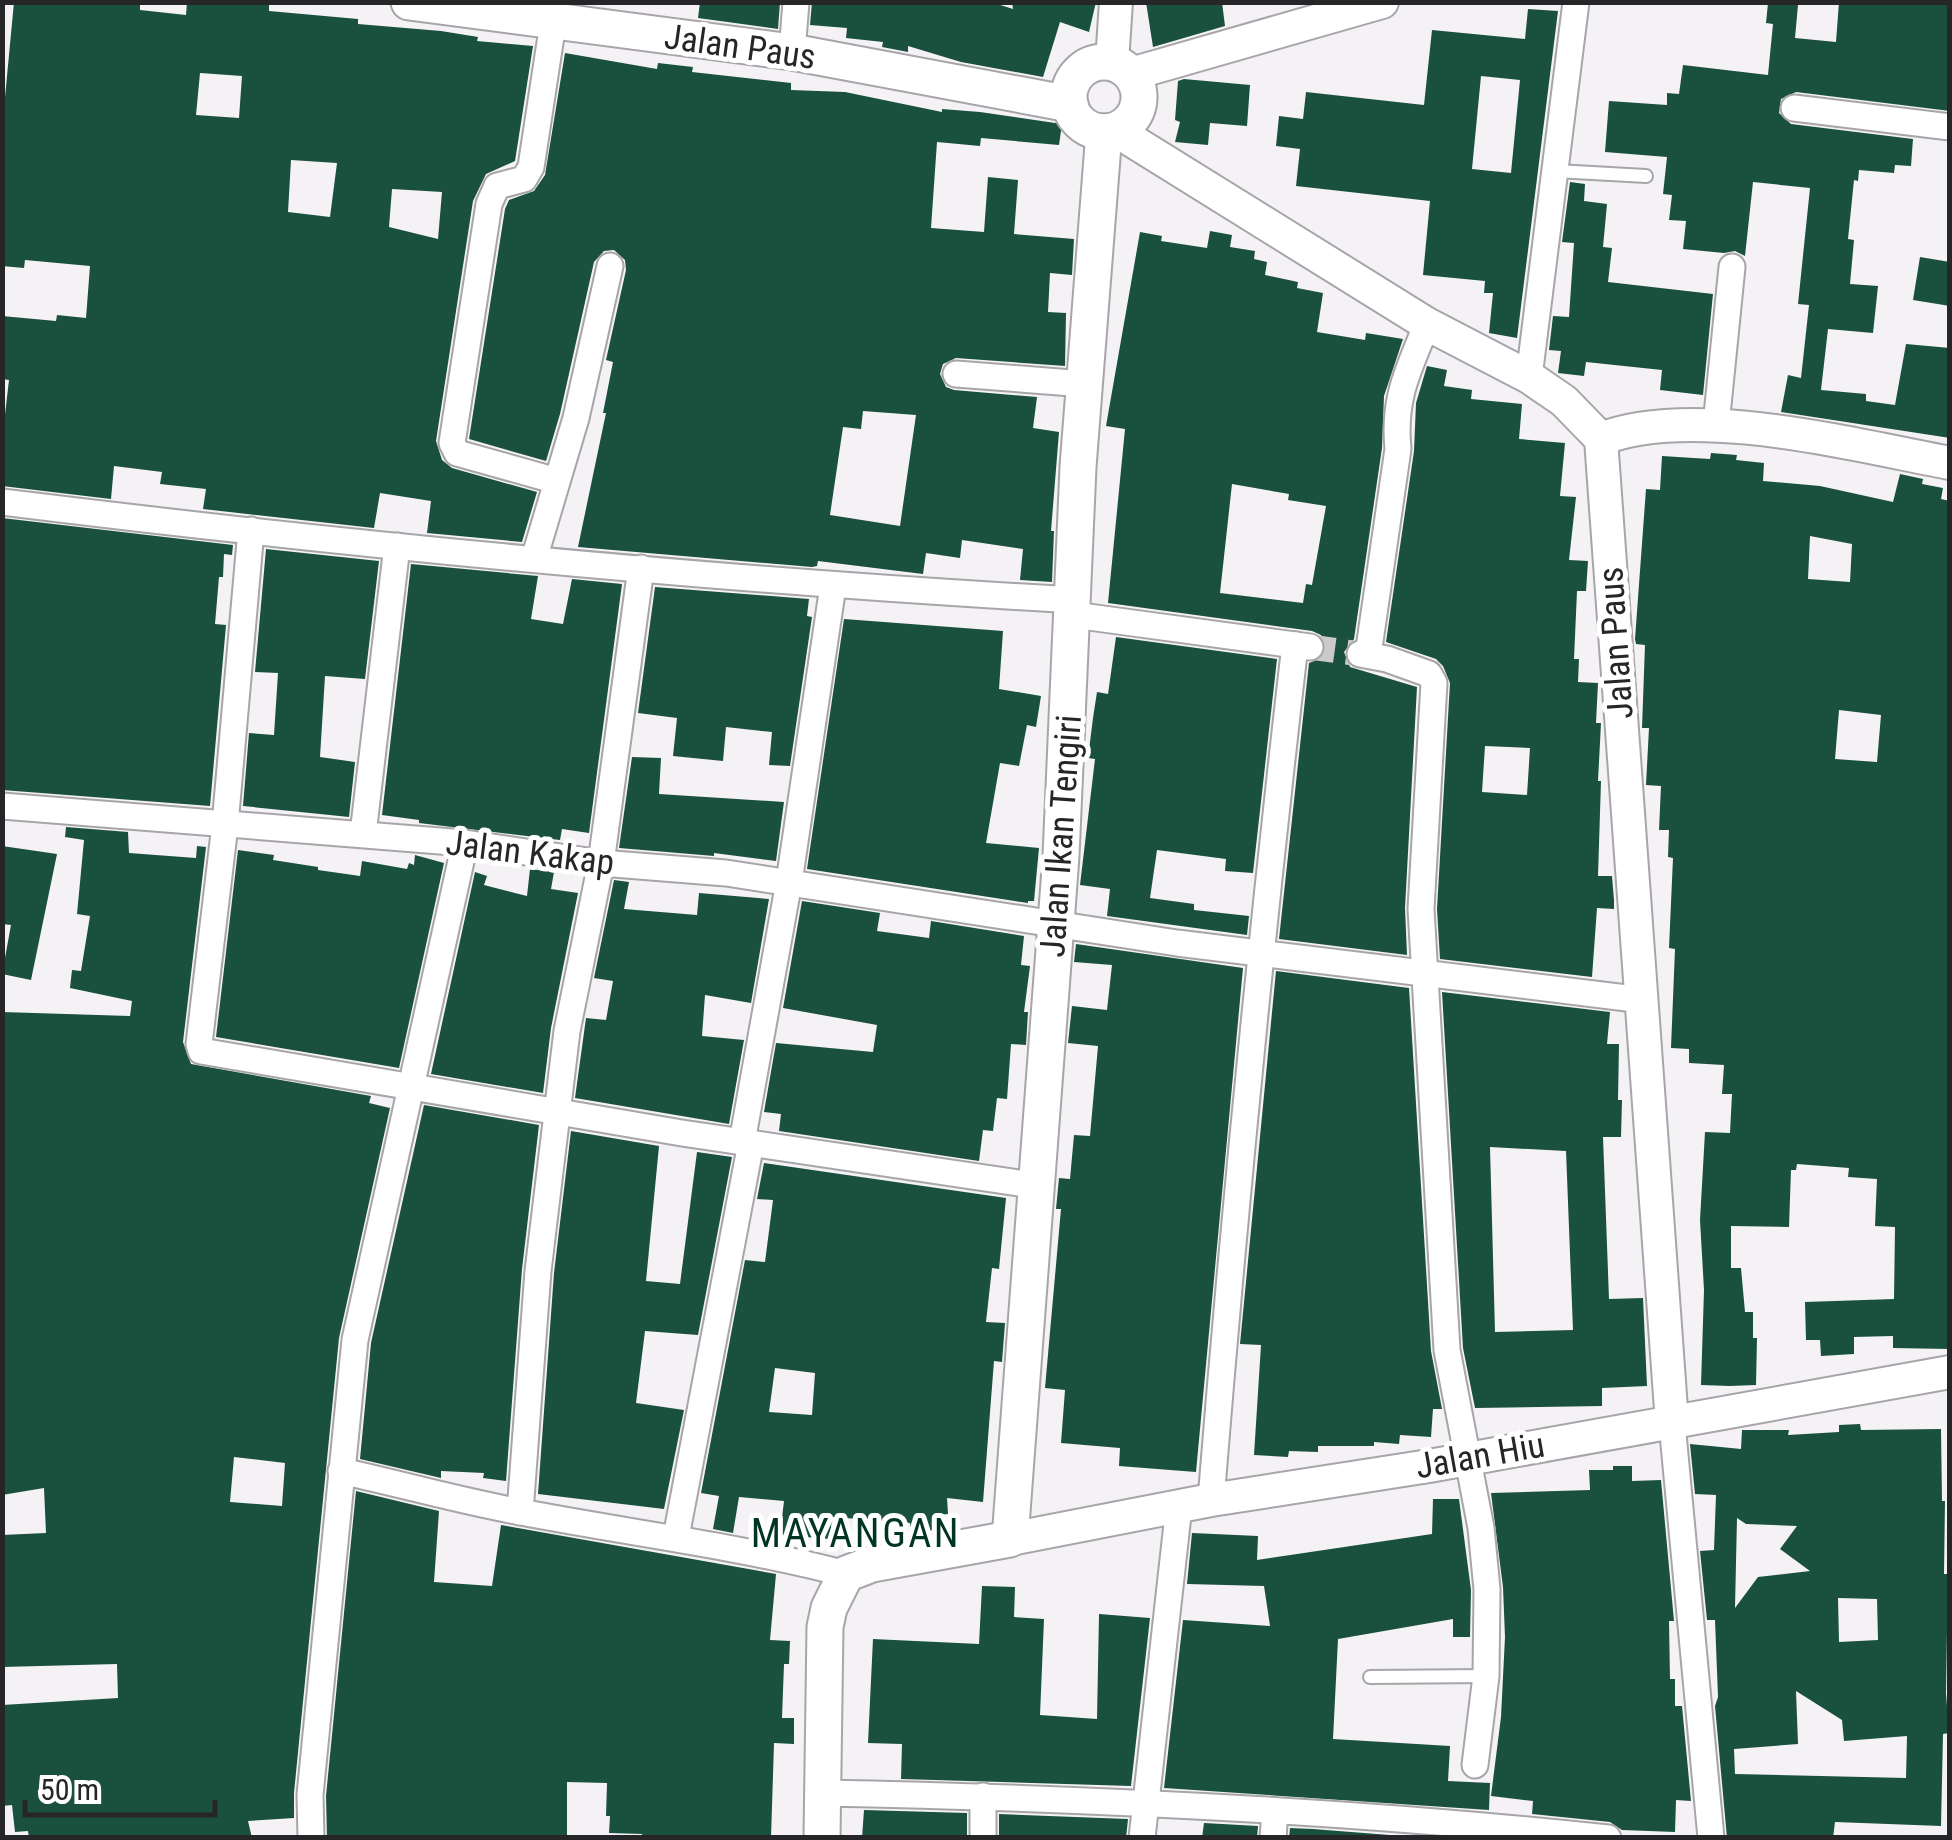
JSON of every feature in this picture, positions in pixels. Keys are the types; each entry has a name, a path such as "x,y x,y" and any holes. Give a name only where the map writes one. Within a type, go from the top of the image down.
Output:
{"main road":[{"name":"Jalan Paus","path":"409,2 792,52 1070,104"},
{"path":"1100,61 1121,68 1137,84 1138,106 1125,125 1110,131 1082,124 1070,104 1072,82 1079,72 1100,61"},
{"name":"Jalan Ikan Tengiri","path":"1010,1540 1039,1186 1074,607 1078,467 1110,131"},
{"path":"822,1838 825,1627 829,1608 846,1574 872,1564 1010,1540"}],"street":[{"path":"792,52 796,2"},
{"path":"1116,2 1121,68 1382,2"},
{"path":"1528,377 1576,2"},
{"path":"553,23 531,167 524,179 497,186 489,204 452,443 457,453 557,481"},
{"path":"1794,108 1950,127"},
{"path":"1110,131 1427,324 1528,377 1564,401 1600,439 1624,430 1716,425 1950,464"},
{"path":"534,558 576,418 610,266"},
{"path":"1716,425 1732,267"},
{"path":"1427,324 1395,416 1398,449 1364,654 1434,678 1422,909 1424,974 1447,1350 1481,1528 1487,1589 1486,1676 1475,1765"},
{"path":"956,374 1084,384"},
{"name":"Jalan Paus","path":"1600,439 1672,1422"},
{"path":"2,502 397,546 1074,607 1303,646 1259,952 1212,1500"},
{"path":"252,530 201,1051 559,1113 1039,1186"},
{"path":"363,834 397,546"},
{"path":"520,1512 538,1271 567,1031 601,863 642,568"},
{"path":"676,1537 746,1143 833,586"},
{"name":"Jalan Kakap","path":"2,806 465,843 601,863 789,882 1259,952 1643,1000"},
{"path":"310,1838 310,1795 355,1340 465,843"},
{"name":"Jalan Hiu","path":"1010,1540 1178,1506 1950,1372"},
{"path":"1672,1422 1712,1838"},
{"path":"340,1470 520,1512 676,1537 846,1574"},
{"path":"1142,1838 1178,1506"},
{"path":"822,1793 983,1796 1275,1811 1608,1838"},
{"path":"983,1796 983,1838"},
{"path":"1273,1838 1275,1811"}],"lane":[{"path":"1556,170 1646,176"},
{"path":"1370,1678 1486,1676"}],"building":[{"path":"14,2 140,2 140,10 186,15 187,2 269,2 269,11 358,19 358,24 441,31 478,37 477,41 533,46 515,161 486,174 473,201 436,441 442,460 452,468 537,492 522,542 427,533 431,501 380,493 374,528 203,509 206,489 160,484 162,472 114,466 111,499 2,486 2,440 9,380 2,379 2,316 56,321 57,315 86,318 90,266 25,260 24,268 2,266 2,129","holes":["200,73 242,76 239,118 196,115","291,160 337,163 330,217 288,212","392,189 442,192 438,239 389,227"]},
{"path":"700,2 780,2 778,29 698,18"},
{"path":"812,2 991,2 1013,9 1012,2 1096,2 1089,32 1060,22 1043,77 961,62 908,46 908,52 882,47 883,42 846,38 847,28 810,25"},
{"path":"1146,2 1222,2 1225,26 1153,47"},
{"path":"1839,2 1950,2 1950,111 1796,92 1781,99 1779,113 1791,124 1913,139 1911,166 1895,165 1894,173 1859,170 1858,181 1854,180 1848,239 1854,240 1850,284 1878,286 1873,333 1828,329 1821,390 1866,394 1866,401 1895,405 1906,344 1950,348 1950,438 1781,412 1788,375 1801,378 1809,305 1798,304 1810,188 1753,182 1745,256 1735,251 1683,249 1686,221 1669,220 1672,195 1663,194 1667,157 1605,152 1609,101 1667,105 1667,93 1679,94 1683,65 1768,75 1773,24 1766,23 1768,3 1798,5 1795,38 1836,42"},
{"path":"1528,9 1558,11 1517,338 1489,333 1493,293 1484,293 1485,281 1423,275 1430,201 1296,186 1300,149 1276,146 1279,116 1303,119 1306,92 1424,105 1432,30 1525,39","holes":["1481,76 1520,80 1511,173 1472,169"]},
{"path":"565,53 657,69 658,63 693,67 692,72 791,83 791,90 845,92 942,112 980,112 1062,124 1059,145 981,138 980,146 937,142 931,228 984,232 988,177 1018,180 1014,234 1074,239 1072,275 1050,273 1048,312 1066,313 1065,366 956,358 943,364 940,374 946,387 954,390 1037,397 1033,428 1059,432 1051,531 1052,582 1020,580 1023,549 962,540 960,558 926,553 923,574 818,561 812,567 578,547 606,413 613,362 606,360 626,270 625,260 614,250 604,251 594,262 546,461 469,439 505,209 509,200 534,191 545,175","holes":["863,411 916,415 900,526 830,515 843,427 861,429"]},
{"path":"1178,81 1250,85 1247,126 1210,123 1208,145 1175,142 1180,122 1175,120"},
{"path":"1570,182 1585,184 1584,201 1607,204 1603,247 1612,248 1608,282 1713,294 1703,395 1660,390 1662,370 1586,362 1584,376 1558,373 1561,351 1549,350 1553,316 1569,317 1574,243 1562,242"},
{"path":"1210,231 1232,235 1230,247 1255,251 1254,259 1267,262 1265,275 1298,282 1297,288 1323,293 1317,332 1365,340 1366,333 1403,339 1384,396 1382,448 1354,639 1344,652 1350,667 1417,687 1405,908 1407,955 1279,939 1309,663 1322,658 1326,650 1321,635 1108,603 1125,429 1106,426 1140,232 1162,236 1161,241 1207,248","holes":["1232,484 1289,494 1288,500 1326,506 1312,585 1306,584 1303,603 1220,593"]},
{"path":"1920,257 1950,262 1950,306 1913,300"},
{"path":"1427,366 1447,370 1444,386 1472,390 1471,399 1522,404 1519,439 1565,443 1560,496 1576,497 1569,560 1588,561 1586,591 1577,591 1574,659 1579,659 1578,682 1598,683 1598,876 1612,876 1614,900 1614,909 1597,908 1592,977 1440,959 1437,909 1450,683 1436,659 1386,642 1414,451 1416,403","holes":["1485,746 1530,748 1527,795 1482,792"]},
{"path":"1711,453 1737,455 1736,460 1764,463 1763,481 1820,486 1893,502 1900,474 1943,488 1941,499 1950,501 1950,1349 1893,1348 1893,1336 1854,1337 1854,1354 1821,1356 1820,1340 1806,1340 1805,1302 1894,1299 1895,1227 1875,1226 1877,1179 1848,1177 1849,1168 1797,1164 1796,1170 1791,1170 1789,1227 1731,1226 1731,1268 1741,1268 1745,1312 1753,1312 1753,1338 1757,1338 1756,1385 1730,1386 1701,1385 1704,1290 1700,1220 1705,1132 1730,1133 1732,1094 1722,1094 1724,1065 1689,1063 1689,1049 1671,1048 1675,949 1669,948 1673,858 1668,857 1669,830 1659,830 1661,786 1646,785 1649,728 1642,728 1645,645 1636,644 1635,639 1646,489 1660,490 1662,456 1710,459","holes":["1810,536 1852,544 1850,582 1808,579","1839,710 1881,715 1877,762 1835,759"]},
{"path":"2,518 233,545 232,555 224,554 223,577 219,577 215,624 226,625 210,806 2,790"},
{"path":"266,549 379,561 365,679 325,676 320,757 355,762 349,817 243,806 249,733 274,735 278,673 255,672"},
{"path":"411,564 538,576 531,619 563,624 572,579 622,584 589,833 562,829 560,840 382,815"},
{"path":"655,587 809,599 807,616 812,617 790,766 769,765 772,732 726,727 723,761 673,756 677,718 638,713"},
{"path":"844,619 1003,631 999,689 1041,696 1036,727 1027,725 1019,766 1000,763 986,843 1039,848 1034,901 807,869"},
{"path":"1116,637 1277,659 1253,873 1225,871 1226,859 1157,850 1150,898 1194,904 1194,910 1249,916 1247,935 1107,916 1110,889 1080,885 1095,759 1088,758 1093,718 1097,692 1108,694"},
{"path":"632,757 661,758 659,794 784,802 776,861 619,848"},
{"path":"66,827 128,832 129,853 196,858 197,846 206,847 183,1042 191,1064 371,1096 369,1103 390,1108 339,1338 294,1818 248,1821 252,1838 29,1838 28,1831 15,1832 12,1805 2,1806 2,1705 118,1698 117,1664 2,1667 2,1535 46,1533 44,1488 2,1495 2,1012 130,1016 132,1001 70,988 72,970 81,971 90,916 77,914 84,840 65,837","holes":["234,1457 285,1463 282,1506 230,1502"]},
{"path":"2,846 57,854 31,980 2,974 11,925 2,924"},
{"path":"238,850 360,876 362,861 407,869 409,863 414,865 415,855 444,863 399,1068 216,1037"},
{"path":"530,869 554,872 551,889 578,893 551,1028 543,1093 431,1074 475,872 487,876 484,885 527,896"},
{"path":"614,880 629,882 624,909 697,915 699,893 769,899 751,1003 705,995 702,1036 744,1040 729,1124 575,1098 586,1018 606,1020 613,981 594,978"},
{"path":"802,901 880,913 877,931 929,938 931,921 1024,936 1021,965 1030,966 1024,1012 1028,1012 1026,1045 1011,1044 1007,1099 997,1098 993,1131 983,1130 979,1161 779,1131 781,1114 764,1112 776,1043 873,1052 877,1025 783,1008"},
{"path":"1076,944 1243,968 1196,1472 1119,1466 1120,1448 1061,1443 1065,1390 1045,1388 1061,1209 1056,1209 1059,1178 1070,1179 1074,1135 1090,1136 1098,1046 1068,1043 1072,1006 1107,1010 1112,965 1074,962"},
{"path":"1276,971 1409,988 1431,1351 1442,1409 1433,1409 1431,1437 1400,1435 1399,1444 1318,1446 1318,1452 1289,1451 1288,1457 1254,1455 1261,1345 1240,1344"},
{"path":"1442,992 1610,1012 1607,1044 1619,1044 1618,1100 1622,1100 1621,1137 1603,1137 1609,1299 1643,1298 1647,1386 1602,1388 1602,1406 1475,1408 1463,1348","holes":["1490,1147 1566,1151 1573,1330 1495,1332"]},
{"path":"424,1105 539,1125 522,1269 506,1481 483,1478 484,1473 441,1471 441,1478 360,1459 371,1343"},
{"path":"571,1131 659,1146 646,1281 680,1284 697,1152 732,1157 698,1335 645,1331 636,1403 684,1410 664,1509 538,1494 554,1273"},
{"path":"764,1163 1006,1198 999,1269 992,1268 986,1322 1005,1323 1002,1362 994,1361 983,1502 947,1498 948,1514 938,1515 939,1530 911,1532 910,1523 832,1517 830,1539 780,1535 784,1501 739,1497 733,1533 713,1529 719,1496 701,1493 745,1260 765,1262 773,1200 757,1199","holes":["775,1368 815,1373 812,1415 769,1412"]},
{"path":"1860,1424 1861,1430 1941,1429 1944,1574 1948,1574 1949,1733 1943,1734 1941,1826 1835,1822 1833,1838 1727,1838 1715,1706 1715,1620 1707,1620 1700,1551 1714,1550 1716,1495 1695,1494 1690,1444 1741,1449 1742,1430 1789,1430 1788,1435 1839,1432 1839,1425","holes":["1737,1518 1746,1524 1797,1526 1780,1549 1810,1571 1758,1577 1735,1608","1838,1598 1877,1599 1878,1640 1839,1642","1796,1691 1842,1720 1844,1741 1907,1736 1906,1778 1735,1774 1734,1749 1798,1744"]},
{"path":"1613,1466 1632,1466 1632,1481 1661,1480 1674,1621 1669,1621 1670,1679 1675,1679 1675,1706 1682,1706 1691,1801 1676,1800 1675,1832 1622,1830 1610,1822 1532,1814 1533,1801 1491,1796 1501,1717 1505,1637 1491,1493 1590,1490 1589,1470 1613,1470"},
{"path":"356,1491 439,1511 434,1582 492,1586 501,1525 776,1574 770,1640 790,1641 789,1664 784,1664 782,1718 794,1718 794,1744 774,1743 771,1838 642,1838 642,1834 609,1833 607,1783 567,1782 567,1838 327,1838 326,1796"},
{"path":"1433,1499 1459,1499 1471,1590 1470,1637 1453,1637 1453,1619 1338,1639 1333,1739 1450,1746 1448,1781 1490,1783 1489,1810 1164,1788 1183,1620 1270,1626 1264,1586 1187,1584 1192,1533 1258,1536 1257,1560 1432,1534"},
{"path":"982,1586 1015,1587 1014,1617 1044,1619 1040,1715 1097,1719 1099,1614 1150,1618 1131,1786 901,1779 902,1744 868,1743 873,1639 979,1644"},
{"path":"864,1810 967,1813 967,1838 862,1838"},
{"path":"999,1814 1128,1819 1126,1838 999,1837"},
{"path":"1204,1823 1258,1826 1257,1838 1202,1838"},
{"path":"1290,1828 1313,1829 1428,1838 1289,1838"}],"tunnel":[{"path":"1310,647 1360,654"}],"district":[{"name":"MAYANGAN","path":"856,1533"}]}
